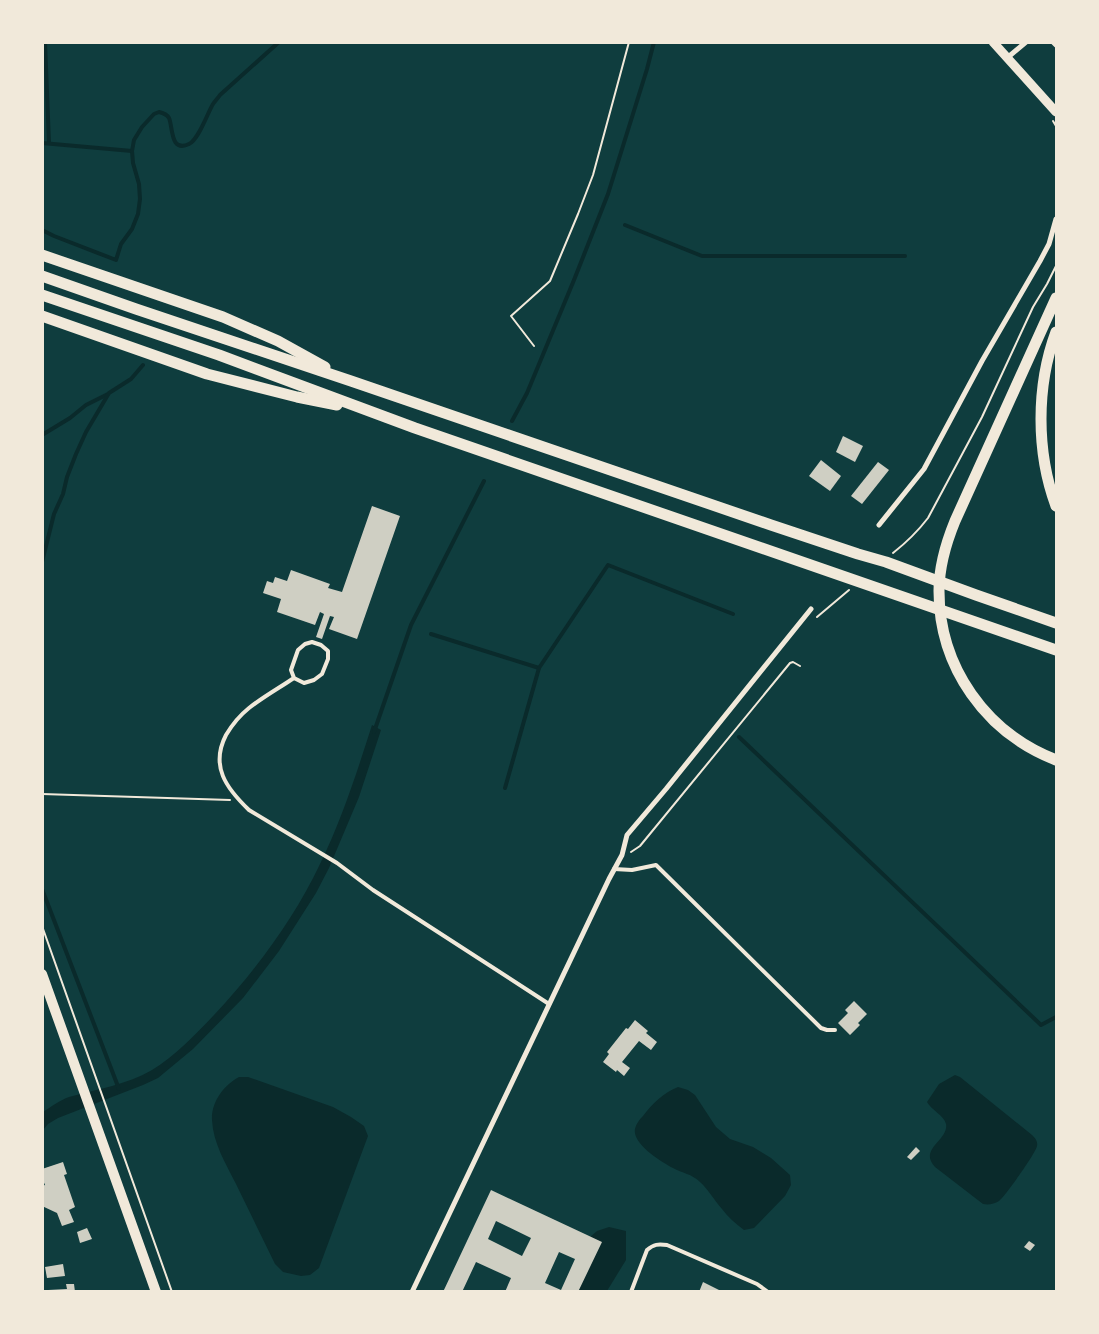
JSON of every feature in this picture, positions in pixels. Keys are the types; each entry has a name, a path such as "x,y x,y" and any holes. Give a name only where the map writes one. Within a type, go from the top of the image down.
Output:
{"highway":[{"path":"42,255 223,318 278,341 351,381"},
{"path":"42,276 762,522 886,562 1056,623"},
{"path":"42,295 1056,650"},
{"path":"1056,298 955,521 942,564 939,590 941,618 946,642 956,670 972,696 992,719 1018,740 1056,760"},
{"path":"42,316 207,374 369,411"},
{"path":"1056,332 1045,376 1042,442 1056,506"}],"main road":[{"path":"42,974 156,1292"}],"street":[{"path":"993,42 1056,112"},
{"path":"1007,58 1026,42"},
{"path":"1054,42 1056,46"},
{"path":"1045,98 1056,106"},
{"path":"879,525 924,469 982,361 1049,244 1056,219"},
{"path":"412,1292 622,855 627,835 811,609"}],"lane":[{"path":"312,642 321,645 328,651 328,658 322,674 314,680 304,683 294,678 291,670 298,650 305,644 312,642"},
{"path":"294,678 247,709 232,725 222,743 218,758 221,771 239,801 249,810 337,863 373,890 549,1004"},
{"path":"614,869 632,870 656,865 821,1028 835,1030"},
{"path":"631,1292 647,1250 659,1244 668,1245 739,1276 757,1284 768,1292"}],"path":[{"path":"534,346 510,316 550,281 593,175 629,42"},
{"path":"893,553 908,541 928,518 971,438 1033,306 1056,266"},
{"path":"815,619 849,590"},
{"path":"622,855 640,846 790,663 793,662 800,666"},
{"path":"42,794 239,801"},
{"path":"42,926 172,1292"}],"water":[{"path":"372,725 381,730 359,797 329,868 316,893 279,951 243,998 193,1049 158,1078 58,1118 48,1124 43,1130 43,1112 59,1102 69,1097 132,1079 152,1070 168,1059 200,1030 245,980 286,924 320,864 342,813"},
{"path":"955,1075 960,1077 1037,1141 1035,1150 1020,1174 999,1201 993,1204 983,1204 935,1167 931,1161 930,1155 932,1150 946,1130 946,1124 943,1118 927,1102 939,1084"},
{"path":"239,1077 248,1077 333,1107 364,1126 368,1136 319,1268 310,1275 301,1276 283,1272 275,1264 217,1145 212,1113 216,1101 224,1089"},
{"path":"678,1087 688,1090 695,1095 716,1127 730,1139 753,1147 771,1158 790,1175 791,1185 785,1196 754,1228 744,1230 727,1215 697,1179 662,1161 638,1141 635,1129 639,1120 659,1099"},
{"path":"609,1227 626,1231 626,1260 607,1291 578,1292 590,1237 597,1231"}],"building":[{"path":"843,436 863,446 855,462 836,452"},
{"path":"821,460 841,476 830,491 809,476"},
{"path":"878,462 889,470 862,504 851,496"},
{"path":"372,506 400,516 357,639 329,629 334,617 330,616 322,639 316,637 324,614 320,612 315,625 277,612 281,599 263,593 267,581 273,583 275,577 287,581 291,570 330,584 328,588 342,592"},
{"path":"854,1001 867,1014 850,1035 838,1023 848,1013 845,1010"},
{"path":"635,1020 657,1042 651,1050 639,1041 622,1062 630,1068 624,1076 603,1062 609,1054 607,1052 626,1028 628,1029"},
{"path":"916,1147 920,1151 911,1160 907,1157"},
{"path":"63,1162 67,1174 64,1175 75,1207 69,1210 74,1222 62,1226 57,1213 42,1206 42,1186 45,1185 42,1178 42,1169"},
{"path":"491,1190 602,1242 578,1292 505,1292 511,1278 476,1262 462,1292 443,1292","holes":["496,1221 531,1238 522,1256 488,1239","559,1252 575,1259 561,1290 545,1283"]},
{"path":"87,1228 92,1239 80,1243 77,1232"},
{"path":"1029,1241 1035,1245 1030,1251 1024,1247"},
{"path":"63,1264 65,1276 47,1278 45,1267"},
{"path":"703,1282 723,1292 699,1292"},
{"path":"66,1284 74,1284 75,1292 48,1292 48,1290 67,1289"}],"waterway":[{"path":"45,42 49,143"},
{"path":"42,230 116,260 121,244 132,229 138,214 139,184 133,163 132,151 134,140 142,127 154,114 163,113 169,118 175,142 183,146 189,144 196,137 213,104 220,95 279,42"},
{"path":"512,421 527,393 608,194 654,42"},
{"path":"42,143 132,151"},
{"path":"625,225 702,256 905,256"},
{"path":"42,562 54,514 86,432 109,393 131,379 143,365"},
{"path":"42,435 70,418 86,405 108,394"},
{"path":"374,732 411,625 484,481"},
{"path":"505,788 539,668 608,565 733,614"},
{"path":"431,634 539,668"},
{"path":"739,737 1041,1025 1056,1017"},
{"path":"42,889 119,1089"}]}
